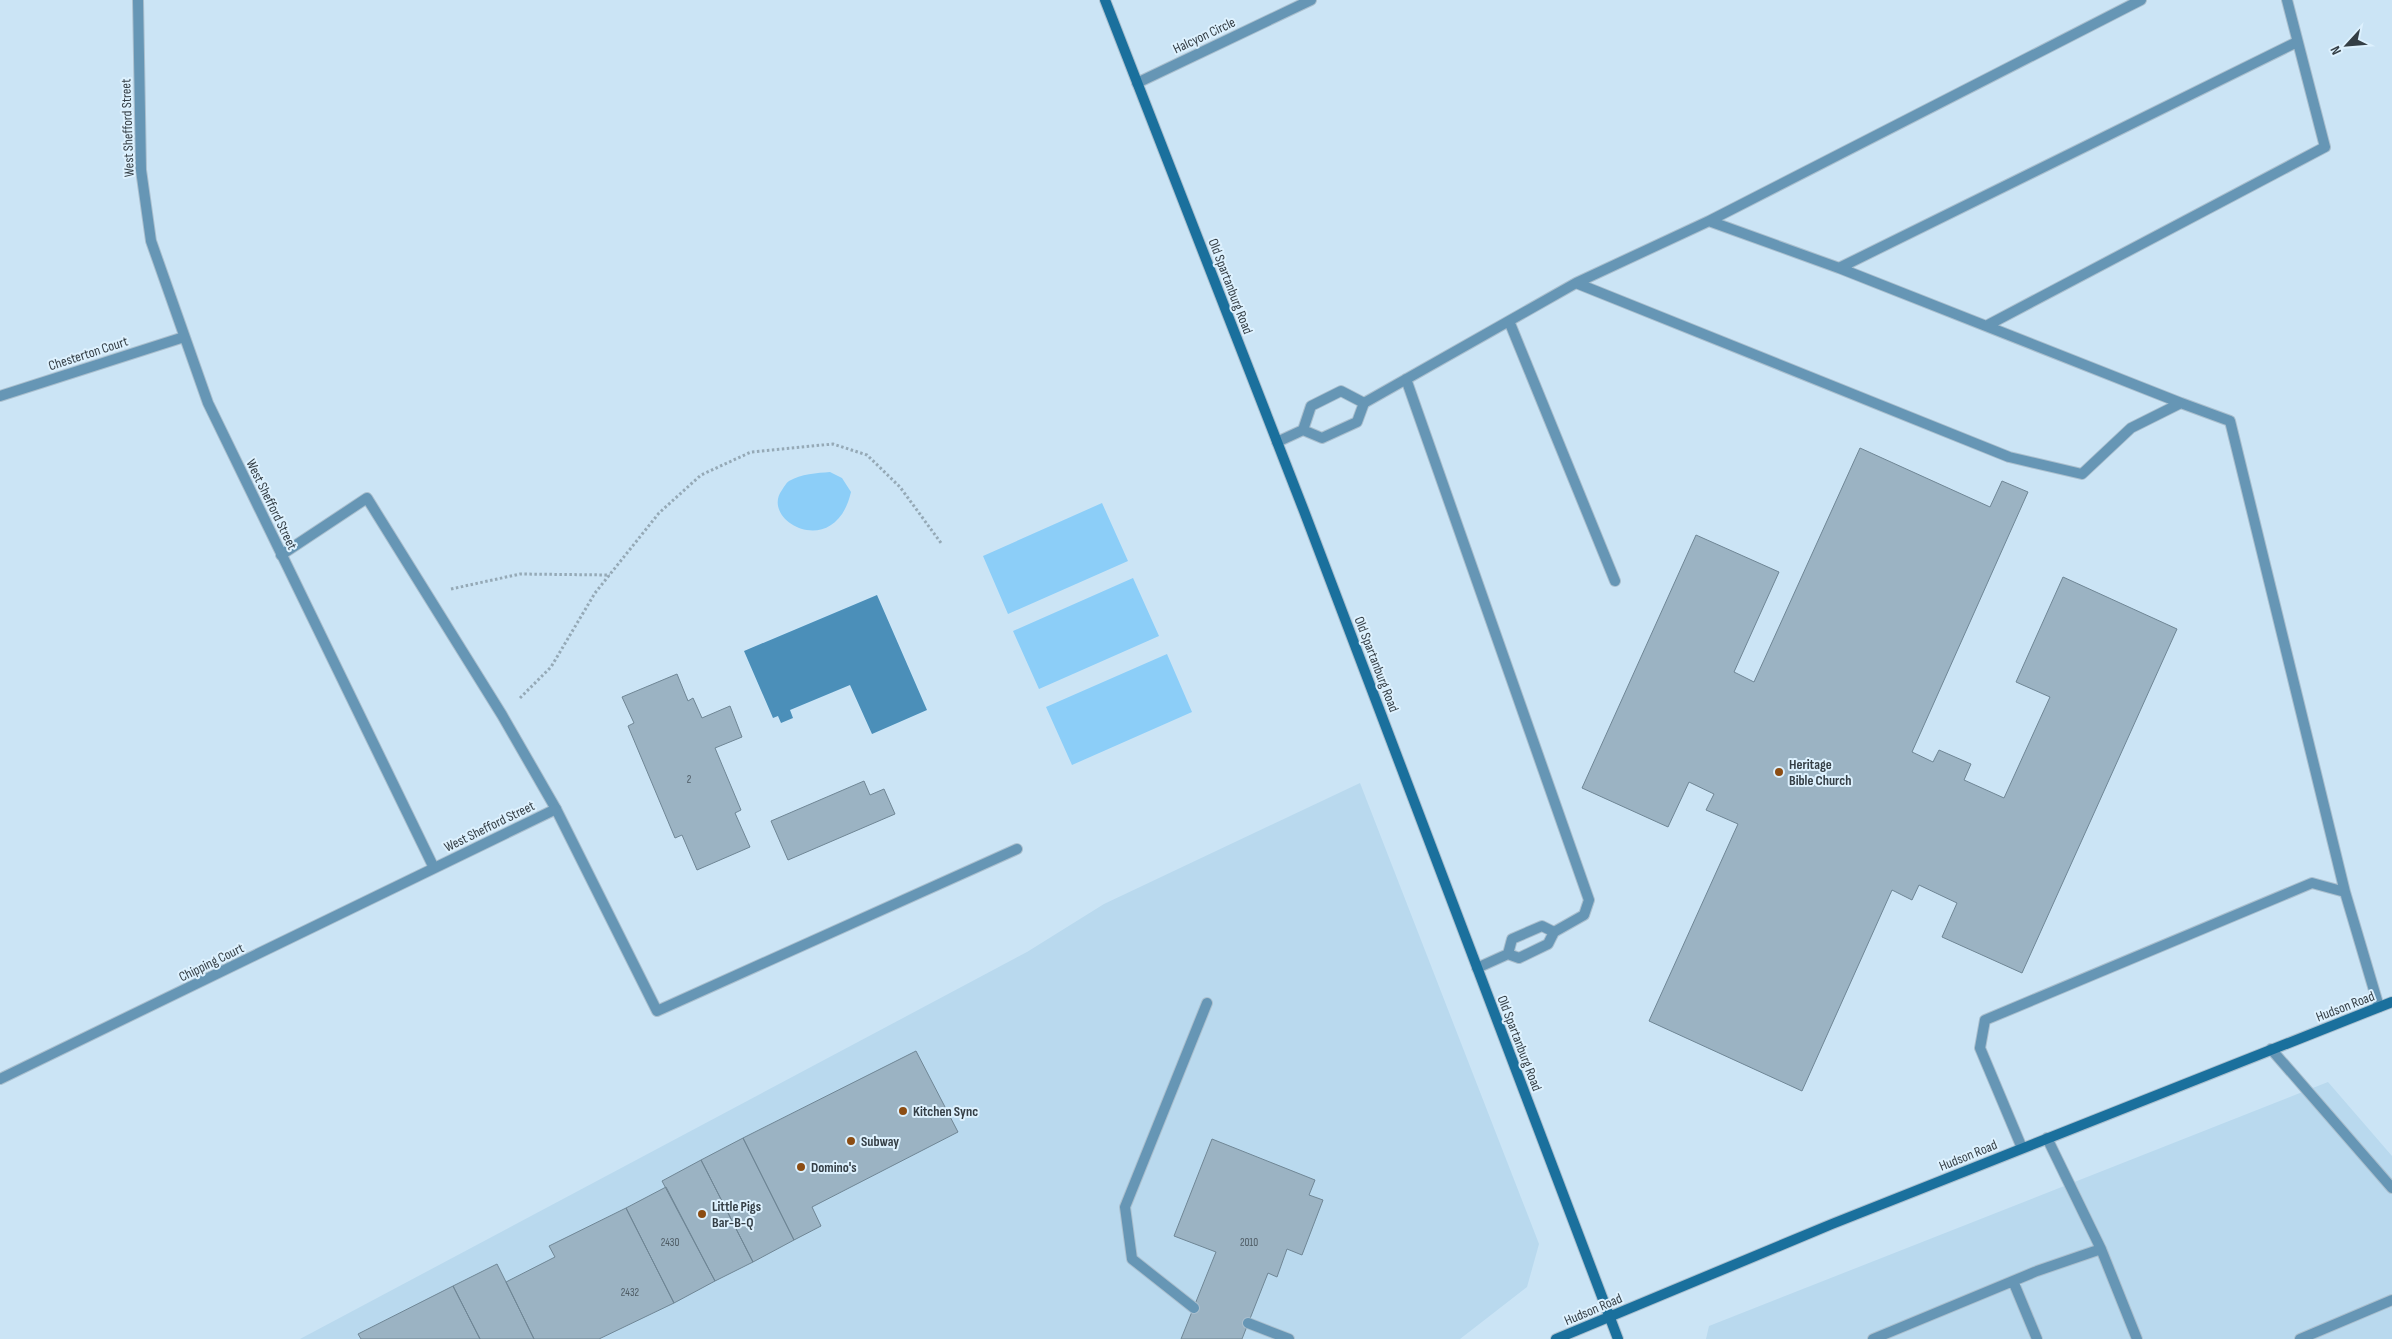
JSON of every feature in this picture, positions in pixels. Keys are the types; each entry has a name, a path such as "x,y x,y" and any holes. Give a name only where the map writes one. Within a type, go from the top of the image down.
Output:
{"street":[{"name":"West Shefford Street","path":"138,0 138,99 141,170 151,241 208,403 434,868 556,809"},
{"name":"Old Spartanburg Road","path":"1104,0 1277,442 1618,1339"},
{"name":"Halcyon Circle","path":"1137,83 1311,0"},
{"path":"1303,430 1322,438 1357,422 1364,403 1576,283 1709,221 2141,0"},
{"path":"1986,326 2325,147 2296,42 2287,0"},
{"path":"1839,268 2296,42"},
{"path":"1709,221 1839,268 2230,421 2345,892 2379,1007"},
{"path":"1576,283 2009,457 2082,474 2130,428 2181,402"},
{"path":"1509,321 1615,581"},
{"name":"Chesterton Court","path":"0,396 184,337"},
{"path":"1406,379 1589,900 1584,915 1554,932 1548,944 1519,958 1508,954 1477,968"},
{"path":"1277,442 1303,430 1311,406 1340,391 1364,403"},
{"path":"282,554 367,498 502,716 556,809 657,1011 1018,849"},
{"name":"Chipping Court","path":"0,1079 382,896 434,868"},
{"path":"2022,1148 1980,1048 1985,1020 2312,883 2345,892"},
{"path":"1508,954 1512,939 1542,926 1554,932"},
{"name":"Hudson Road","path":"1556,1339 1832,1224 2392,1002"},
{"path":"1194,1308 1132,1259 1125,1207 1207,1003"},
{"path":"2271,1049 2392,1188"},
{"path":"2047,1138 2101,1249 2137,1339"},
{"path":"1873,1339 2013,1281 2101,1249"},
{"path":"2013,1281 2037,1339"},
{"path":"2300,1339 2392,1300"},
{"path":"1248,1323 1288,1339"}],"path":[{"path":"502,716 551,667 595,593 658,514 701,475 751,452 833,444 867,455 900,487 941,543"},
{"path":"426,594 520,574 610,575"}],"shaded area":[{"path":"830,472 842,478 851,492 842,513 830,526 816,530 802,529 790,523 781,513 778,502 786,484 804,475"},
{"path":"1102,503 1128,561 1008,614 983,556"},
{"path":"1133,578 1159,636 1039,689 1013,631"},
{"path":"877,595 927,710 872,734 850,685 790,710 793,718 781,723 778,716 773,718 744,651"},
{"path":"1167,654 1192,712 1072,765 1046,707"},
{"path":"1360,783 1539,1244 1527,1287 1460,1339 300,1339 1027,952 1104,904"},
{"path":"2328,1082 2392,1156 2392,1339 1706,1339 1709,1326"}],"building":[{"name":"Heritage Bible Church","path":"1860,448 1990,507 2002,481 2028,492 1912,752 1933,762 1939,750 1971,764 1964,780 2004,798 2050,697 2016,682 2063,577 2177,629 2022,973 1942,937 1957,903 1919,885 1912,900 1892,890 1802,1091 1649,1021 1738,824 1706,810 1714,794 1689,782 1668,827 1582,788 1696,535 1779,572 1734,672 1754,682"},
{"path":"677,674 688,701 693,698 702,718 730,706 742,737 715,748 741,810 735,813 750,847 697,870 682,835 675,838 628,726 634,723 622,697"},
{"path":"864,781 870,795 884,789 895,814 788,860 771,821"},
{"path":"916,1051 958,1132 812,1207 821,1226 794,1240 743,1138"},
{"path":"743,1138 794,1240 753,1262 701,1160"},
{"path":"1212,1139 1315,1180 1309,1195 1323,1200 1302,1255 1287,1249 1277,1277 1268,1273 1242,1339 1181,1339 1216,1252 1174,1236"},
{"path":"701,1160 753,1262 715,1281 662,1181"},
{"path":"666,1187 715,1281 674,1303 626,1208"},
{"path":"626,1208 674,1303 599,1339 534,1339 506,1282 555,1257 549,1246"},
{"path":"497,1264 534,1339 480,1339 453,1286"},
{"path":"453,1286 480,1339 361,1339 358,1334"}],"place":[{"name":"Heritage Bible Church","path":"1779,772"},
{"name":"Kitchen Sync","path":"903,1111"},
{"name":"Subway","path":"851,1141"},
{"name":"Domino's","path":"801,1167"},
{"name":"Little Pigs Bar-B-Q","path":"702,1214"}]}
